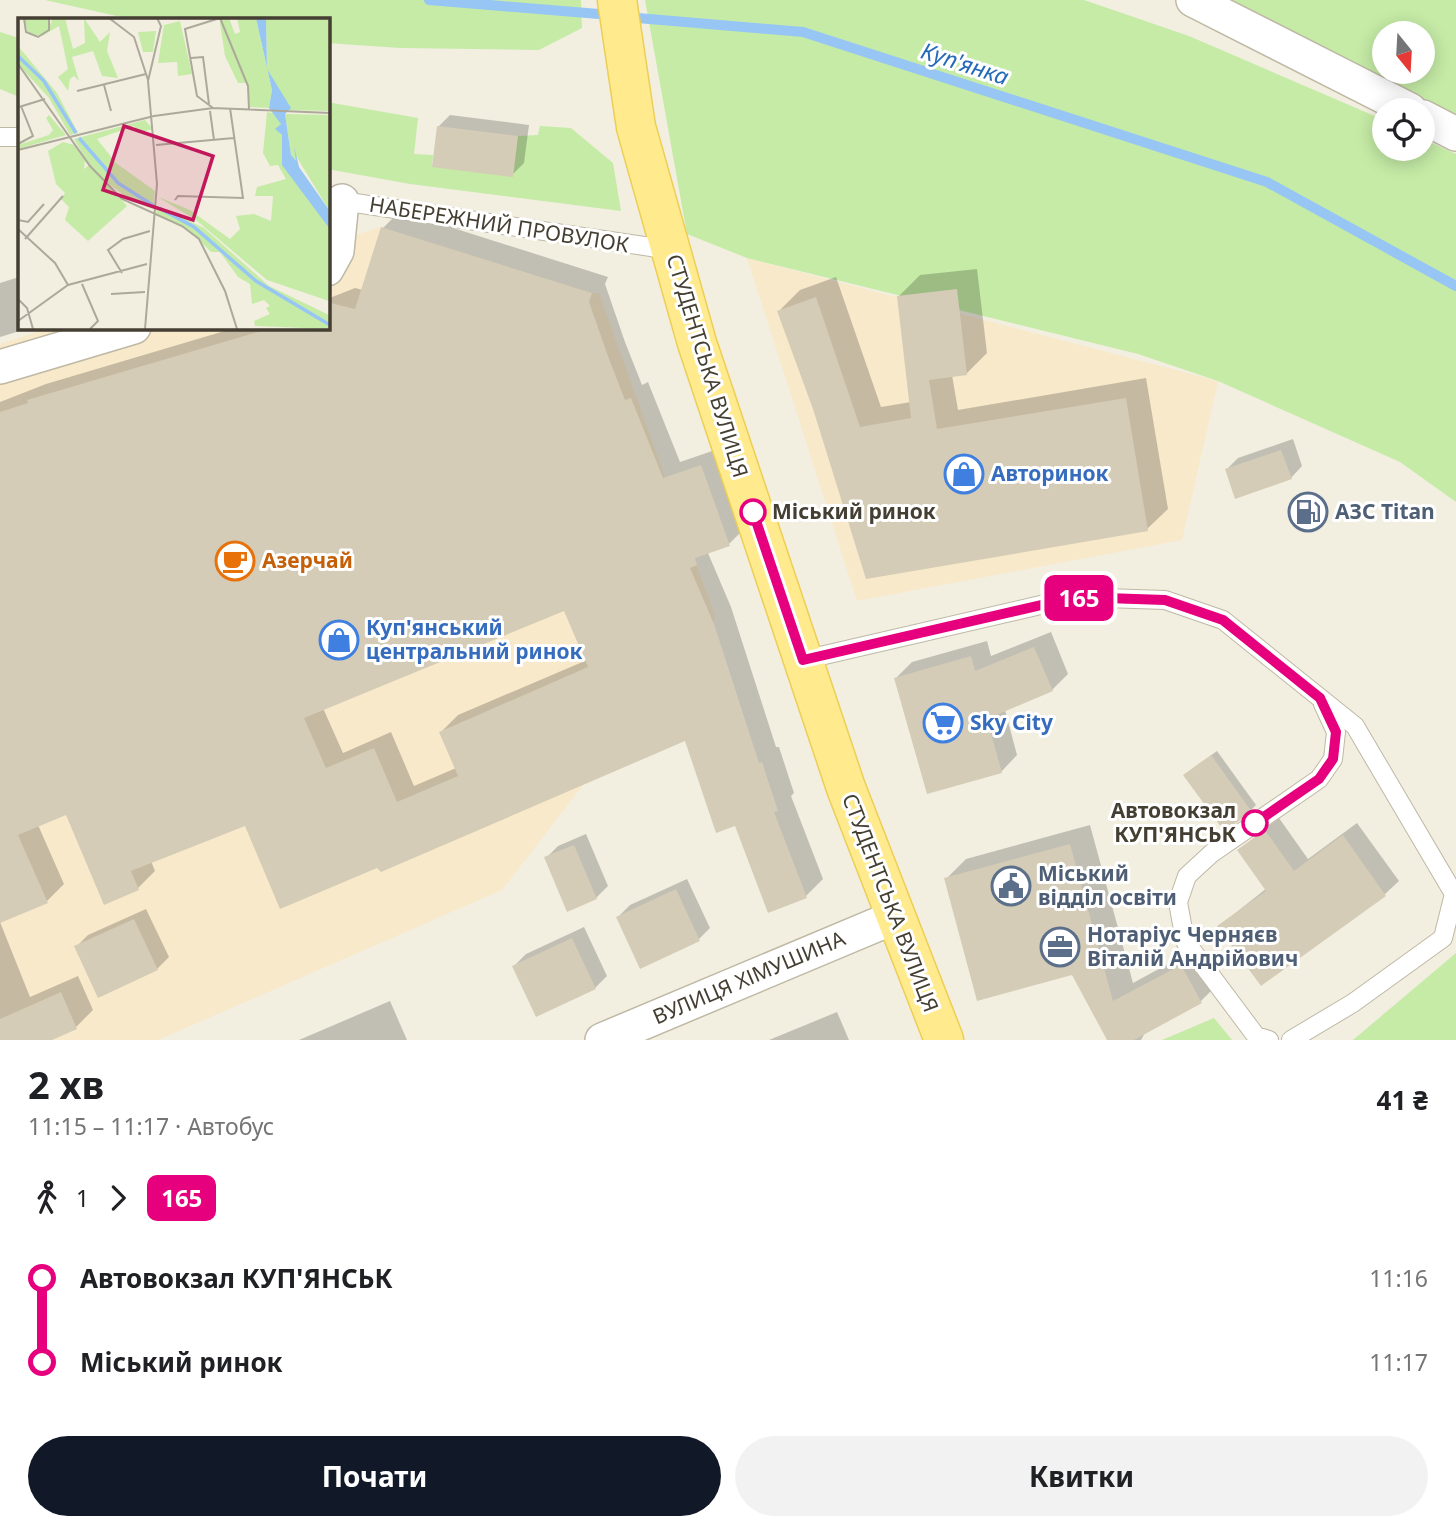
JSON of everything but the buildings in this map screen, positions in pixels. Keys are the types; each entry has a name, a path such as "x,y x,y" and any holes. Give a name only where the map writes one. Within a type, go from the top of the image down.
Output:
{"main road":[{"name":"СТУДЕНТСЬКА ВУЛИЦЯ","path":"617,0 636,127 697,343 846,788 943,1040"}],"street":[{"path":"1193,0 1386,98"},
{"path":"1435,123 1456,134"},
{"path":"329,265 337,251 335,200"},
{"path":"0,367 127,329"},
{"name":"ВУЛИЦЯ ХІМУШИНА","path":"603,1040 895,916"}],"lane":[{"path":"0,137 18,137"},
{"name":"НАБЕРЕЖНИЙ ПРОВУЛОК","path":"335,200 671,250"},
{"path":"803,660 1076,597 1165,600 1223,620 1355,726 1454,894 1443,938 1353,1003 1292,1040"},
{"path":"1269,1040 1256,1037 1185,941 1178,902 1187,876 1212,853 1319,779 1333,759 1336,732 1320,698"}],"shaded area":[{"name":"Куп'янський центральний ринок","path":"381,227 599,293 715,616 714,624 642,655 645,705 502,890 158,1040 0,1040 0,344 47,329 329,329 329,243"},
{"path":"747,258 1218,381 1182,540 857,601"}],"green space":[{"path":"45,0 581,0 582,28 539,50 400,48 329,43 329,18 126,18"},
{"path":"645,0 1084,0 1189,36 1372,115 1372,161 1435,161 1435,144 1456,154 1456,502 1400,462 1218,381 1138,354 747,258 687,234"},
{"path":"1214,0 1456,0 1456,134 1435,122 1435,98 1391,98"},
{"path":"0,32 18,38 18,97 0,89"},
{"path":"329,102 418,118 414,154 433,155 432,167 518,136 538,135 540,126 571,128 613,163 621,211 410,184 329,169"},
{"path":"1456,953 1456,1040 1353,1040"},
{"path":"1214,1018 1232,1040 1162,1040"}],"waterway":[{"name":"Куп'янка","path":"429,0 611,15"},
{"name":"Куп'янка","path":"626,17 803,32 1267,182 1456,286"}],"bus line":[{"name":"165","path":"753,512 803,660 1076,597 1165,600 1223,620 1320,698 1336,732 1333,759 1319,779 1255,823"}],"place":[{"name":"Авторинок","path":"964,474"},
{"name":"Міський ринок","path":"753,512"},
{"name":"АЗС Titan","path":"1308,512"},
{"name":"Азерчай","path":"235,561"},
{"name":"Куп'янський центральний ринок","path":"339,640"},
{"name":"Sky City","path":"943,723"},
{"name":"Автовокзал КУП'ЯНСЬК","path":"1255,823"},
{"name":"Міський відділ освіти","path":"1011,886"},
{"name":"Нотаріус Черняєв Віталій Андрійович","path":"1060,947"}]}
